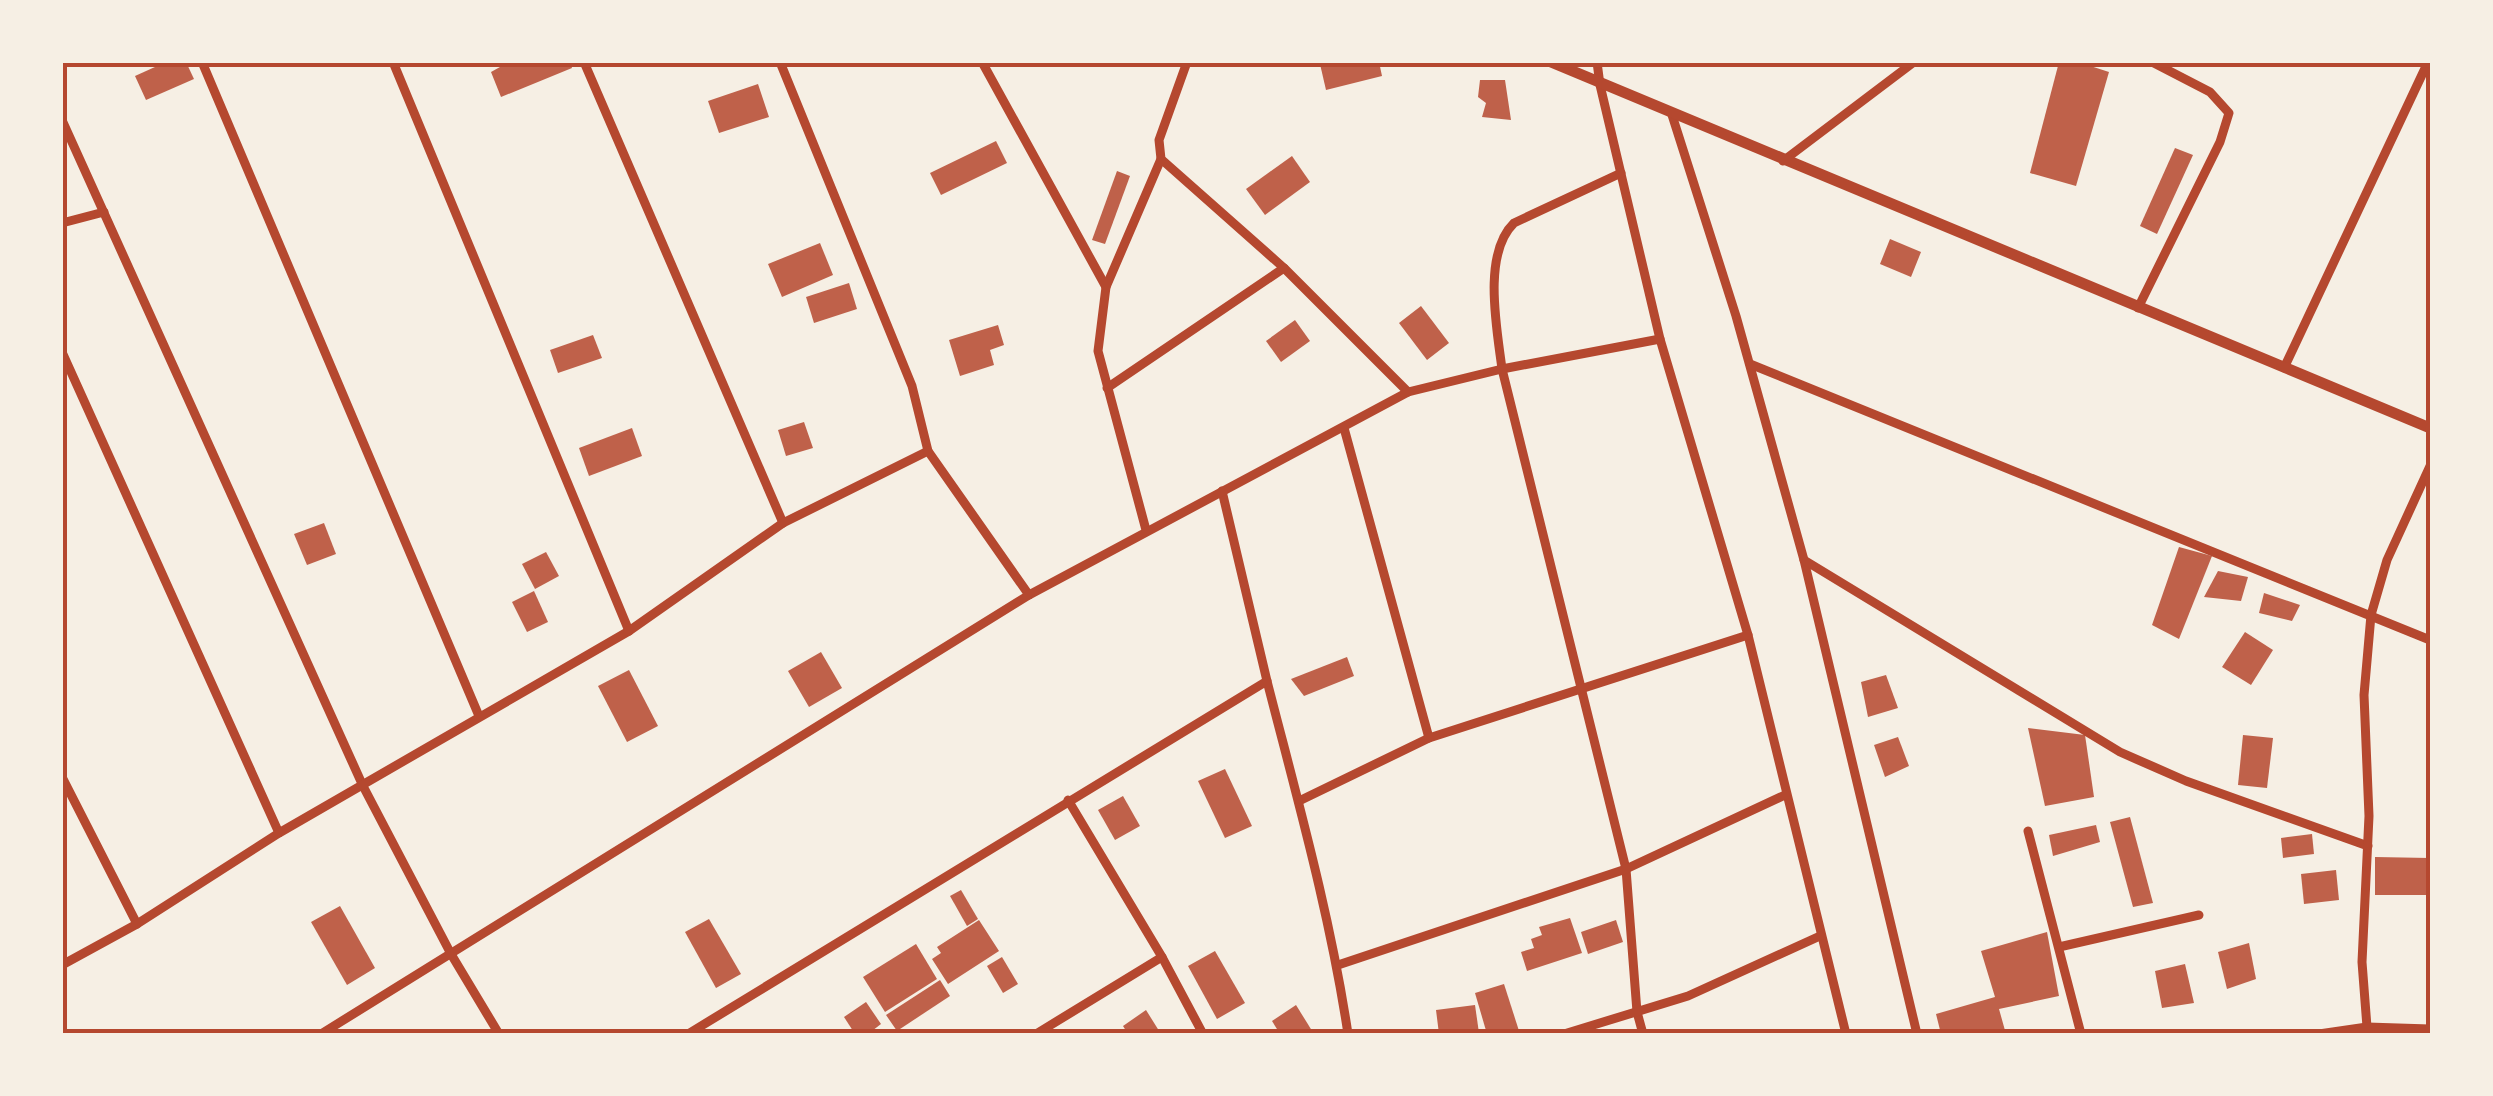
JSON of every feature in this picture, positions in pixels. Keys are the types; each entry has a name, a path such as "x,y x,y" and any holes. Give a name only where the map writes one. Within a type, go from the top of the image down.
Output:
{"street":[{"path":"202,62 479,716"},
{"path":"393,62 629,631"},
{"path":"584,62 783,523"},
{"path":"780,62 912,386 928,451 1030,595"},
{"path":"982,62 1106,287"},
{"path":"1146,530 1098,351 1106,287 1161,160 1159,140 1187,62"},
{"path":"1551,62 1783,162 2430,428"},
{"path":"1597,62 1660,339 1748,634 1846,1034"},
{"path":"1783,162 1914,62"},
{"path":"2138,308 2220,142 2229,113 2210,92 2152,62"},
{"path":"2284,368 2429,63"},
{"path":"1672,115 1750,364 1804,560 1917,1034"},
{"path":"62,120 363,786 451,954 498,1034"},
{"path":"1161,160 1284,268 1408,392"},
{"path":"1621,173 1506,230 1496,269 1494,309 1502,370 1626,868 1637,1012 1643,1034"},
{"path":"62,223 104,212"},
{"path":"1107,388 1284,268"},
{"path":"321,1034 1030,595 1408,392 1660,339"},
{"path":"62,352 279,832"},
{"path":"1750,364 2430,640"},
{"path":"1344,428 1429,738"},
{"path":"62,965 137,924 279,832 629,631 783,523 928,451"},
{"path":"2367,1027 2362,962 2368,846 2364,695 2372,615 2387,560 2430,466"},
{"path":"1222,491 1300,801 1338,965 1348,1034"},
{"path":"1804,560 2120,752 2186,781 2368,846"},
{"path":"1300,801 1429,738 1748,634"},
{"path":"688,1034 1267,681"},
{"path":"62,777 137,924"},
{"path":"1338,965 1626,868 1785,794"},
{"path":"1068,800 1162,956 1203,1034"},
{"path":"2028,831 2081,1034"},
{"path":"2058,947 2199,916"},
{"path":"1564,1034 1688,996 1820,936"},
{"path":"1036,1034 1162,956"},
{"path":"2319,1034 2367,1027 2430,1029"}],"building":[{"path":"166,62 186,62 194,79 146,100 135,76"},
{"path":"509,62 570,62 572,68 501,97 491,72"},
{"path":"1379,62 1382,76 1326,90 1320,64"},
{"path":"2059,62 2078,62 2109,72 2076,186 2030,173"},
{"path":"1480,80 1505,80 1511,120 1482,117 1486,103 1478,97"},
{"path":"758,84 769,117 719,133 708,101"},
{"path":"996,141 1007,163 941,195 930,173"},
{"path":"2175,148 2193,155 2157,234 2140,226"},
{"path":"1292,156 1310,182 1265,215 1246,189"},
{"path":"1117,171 1130,176 1105,244 1092,240"},
{"path":"1890,239 1921,252 1911,277 1880,264"},
{"path":"820,243 833,275 782,297 768,264"},
{"path":"849,283 857,309 814,323 806,297"},
{"path":"1421,306 1449,343 1427,360 1399,323"},
{"path":"1295,320 1310,341 1281,362 1266,341"},
{"path":"998,325 1004,345 990,350 994,365 960,376 949,340"},
{"path":"593,335 602,358 558,373 550,350"},
{"path":"804,422 813,448 786,456 778,430"},
{"path":"632,428 642,456 589,476 579,448"},
{"path":"324,523 336,554 307,565 294,534"},
{"path":"2179,547 2212,556 2179,639 2152,625"},
{"path":"546,552 559,576 535,589 522,564"},
{"path":"2218,571 2248,577 2241,601 2204,597"},
{"path":"534,591 548,622 527,632 512,602"},
{"path":"2264,593 2300,605 2292,621 2259,613"},
{"path":"2245,632 2273,650 2251,685 2222,667"},
{"path":"821,652 842,688 809,707 788,671"},
{"path":"1347,657 1354,676 1304,696 1291,679"},
{"path":"629,670 658,726 627,742 598,686"},
{"path":"1886,675 1898,708 1868,717 1861,682"},
{"path":"2028,728 2085,735 2094,797 2045,806"},
{"path":"2243,735 2273,738 2267,788 2238,785"},
{"path":"1898,737 1909,766 1885,777 1874,745"},
{"path":"1225,769 1252,826 1225,838 1198,781"},
{"path":"1123,796 1140,826 1115,840 1098,810"},
{"path":"2130,817 2153,903 2133,907 2110,822"},
{"path":"2096,825 2100,842 2053,856 2049,835"},
{"path":"2312,834 2314,854 2283,858 2281,838"},
{"path":"2375,857 2430,858 2430,895 2375,895"},
{"path":"2336,870 2339,900 2304,904 2301,874"},
{"path":"961,890 978,919 967,926 950,896"},
{"path":"340,906 375,968 347,985 311,922"},
{"path":"1570,918 1582,953 1527,971 1521,952 1534,948 1531,939 1542,935 1539,927"},
{"path":"709,919 741,974 716,988 685,932"},
{"path":"979,920 999,951 948,984 932,959 941,953 937,947"},
{"path":"1616,920 1623,942 1588,954 1581,932"},
{"path":"2047,932 2059,996 1999,1009 2006,1034 1941,1034 1936,1014 1995,997 1981,951"},
{"path":"2249,943 2256,979 2227,989 2218,952"},
{"path":"916,944 937,979 885,1012 863,977"},
{"path":"1215,951 1245,1003 1217,1019 1188,966"},
{"path":"1002,957 1018,984 1003,993 987,966"},
{"path":"2185,964 2194,1003 2162,1008 2155,971"},
{"path":"940,980 950,996 897,1031 886,1015"},
{"path":"1504,984 1520,1034 1487,1034 1475,993"},
{"path":"866,1002 881,1024 868,1034 855,1034 844,1017"},
{"path":"1296,1005 1314,1034 1280,1034 1272,1021"},
{"path":"1475,1005 1479,1033 1439,1034 1436,1010"},
{"path":"1146,1010 1161,1034 1128,1034 1123,1026"}]}
